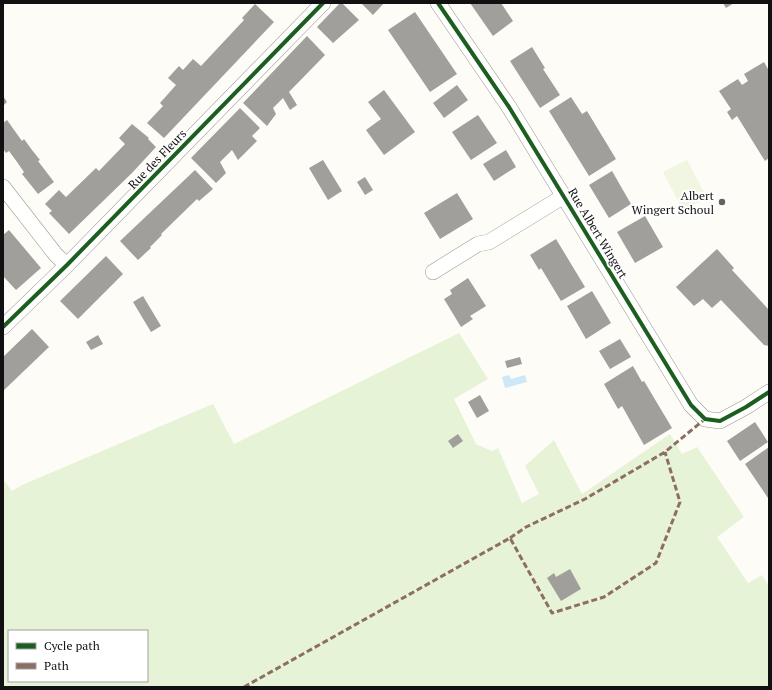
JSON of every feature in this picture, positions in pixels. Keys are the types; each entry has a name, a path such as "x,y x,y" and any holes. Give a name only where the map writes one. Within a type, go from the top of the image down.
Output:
{"street":[{"name":"Rue des Fleurs","path":"3,327 67,265 323,3"},
{"name":"Rue Albert Wingert","path":"438,3 509,107 691,405 706,419 720,421 767,398"},
{"path":"3,187 56,255 67,265"},
{"name":"Rue Albert Wingert","path":"433,272 478,244 489,242 564,196"}],"green space":[{"path":"687,160 707,198 683,210 663,172"},
{"path":"459,333 488,379 454,399 476,444 492,451 498,448 522,503 539,494 525,466 554,440 582,494 670,434 682,454 697,447 744,517 717,537 748,583 762,575 769,586 769,687 3,687 3,479 12,491 22,485 213,404 234,444"}],"water":[{"path":"509,375 511,379 525,375 527,382 505,388 502,377"}],"building":[{"path":"340,3 342,3 359,20 333,43 317,27"},
{"path":"361,3 384,3 373,15"},
{"path":"470,3 501,3 513,21 493,36"},
{"path":"723,3 734,3 726,8"},
{"path":"255,4 274,22 164,138 147,123 163,106 160,103 176,85 168,78 179,66 183,70 193,59 201,66 244,20 242,18"},
{"path":"415,12 457,74 430,92 388,30"},
{"path":"307,36 325,55 289,92 297,105 290,110 283,98 273,108 276,114 267,126 243,103"},
{"path":"532,47 545,68 543,69 560,95 540,108 510,61"},
{"path":"764,62 768,69 769,68 769,158 765,161 737,116 732,120 727,112 731,109 719,91 738,79 742,85 748,81 744,74"},
{"path":"457,85 468,100 444,118 433,103"},
{"path":"384,90 415,132 384,155 366,130 381,119 368,102"},
{"path":"3,96 7,102 3,106"},
{"path":"571,97 582,114 587,111 616,159 589,176 549,111"},
{"path":"240,108 260,128 252,136 257,141 238,160 232,150 220,162 226,173 216,183 191,158"},
{"path":"478,115 497,143 471,160 452,132"},
{"path":"7,120 22,141 24,139 40,160 38,161 54,182 38,194 22,174 24,172 9,151 6,153 3,149 3,123"},
{"path":"132,124 149,138 148,139 156,147 132,173 69,234 49,213 52,211 45,204 59,190 66,197 96,168 99,171 125,144 119,138"},
{"path":"506,150 516,167 494,181 483,164"},
{"path":"323,160 342,191 328,200 309,168"},
{"path":"195,170 213,189 199,201 197,199 161,234 162,235 150,247 151,248 138,260 120,241"},
{"path":"612,171 631,204 609,218 589,185"},
{"path":"365,177 373,190 365,195 357,182"},
{"path":"457,193 473,219 440,239 424,213"},
{"path":"645,216 663,247 635,263 617,232"},
{"path":"9,230 41,268 16,290 3,276 3,235"},
{"path":"556,239 585,287 561,301 541,268 539,270 530,255"},
{"path":"717,249 734,268 732,270 769,310 769,346 764,345 721,300 712,308 703,299 694,306 676,287"},
{"path":"106,256 123,274 78,319 60,301"},
{"path":"468,278 486,306 470,316 473,319 461,327 444,299 452,294 450,290"},
{"path":"592,291 611,323 586,339 567,306"},
{"path":"143,296 161,326 151,332 133,302"},
{"path":"32,329 49,347 3,391 3,357"},
{"path":"98,335 103,344 91,350 86,342"},
{"path":"620,339 631,357 610,369 599,351"},
{"path":"520,357 522,364 507,368 505,361"},
{"path":"633,366 642,382 644,381 672,428 644,445 622,406 618,409 604,384"},
{"path":"480,395 489,411 477,418 468,402"},
{"path":"755,422 768,442 740,461 727,441"},
{"path":"458,434 463,441 453,448 448,441"},
{"path":"769,447 769,497 768,498 745,464"},
{"path":"570,569 581,589 561,601 547,578 554,573 556,577"}],"marked path":[{"path":"510,538 526,527 585,499 665,452 705,419"},
{"path":"244,687 510,538 552,613 604,597 656,563 680,502 665,452"}],"cycle path":[{"path":"3,327 67,265 323,3"},
{"path":"438,3 509,107 691,405 705,419 720,421 769,392"}],"place":[{"name":"Albert Wingert Schoul","path":"722,202"}]}
